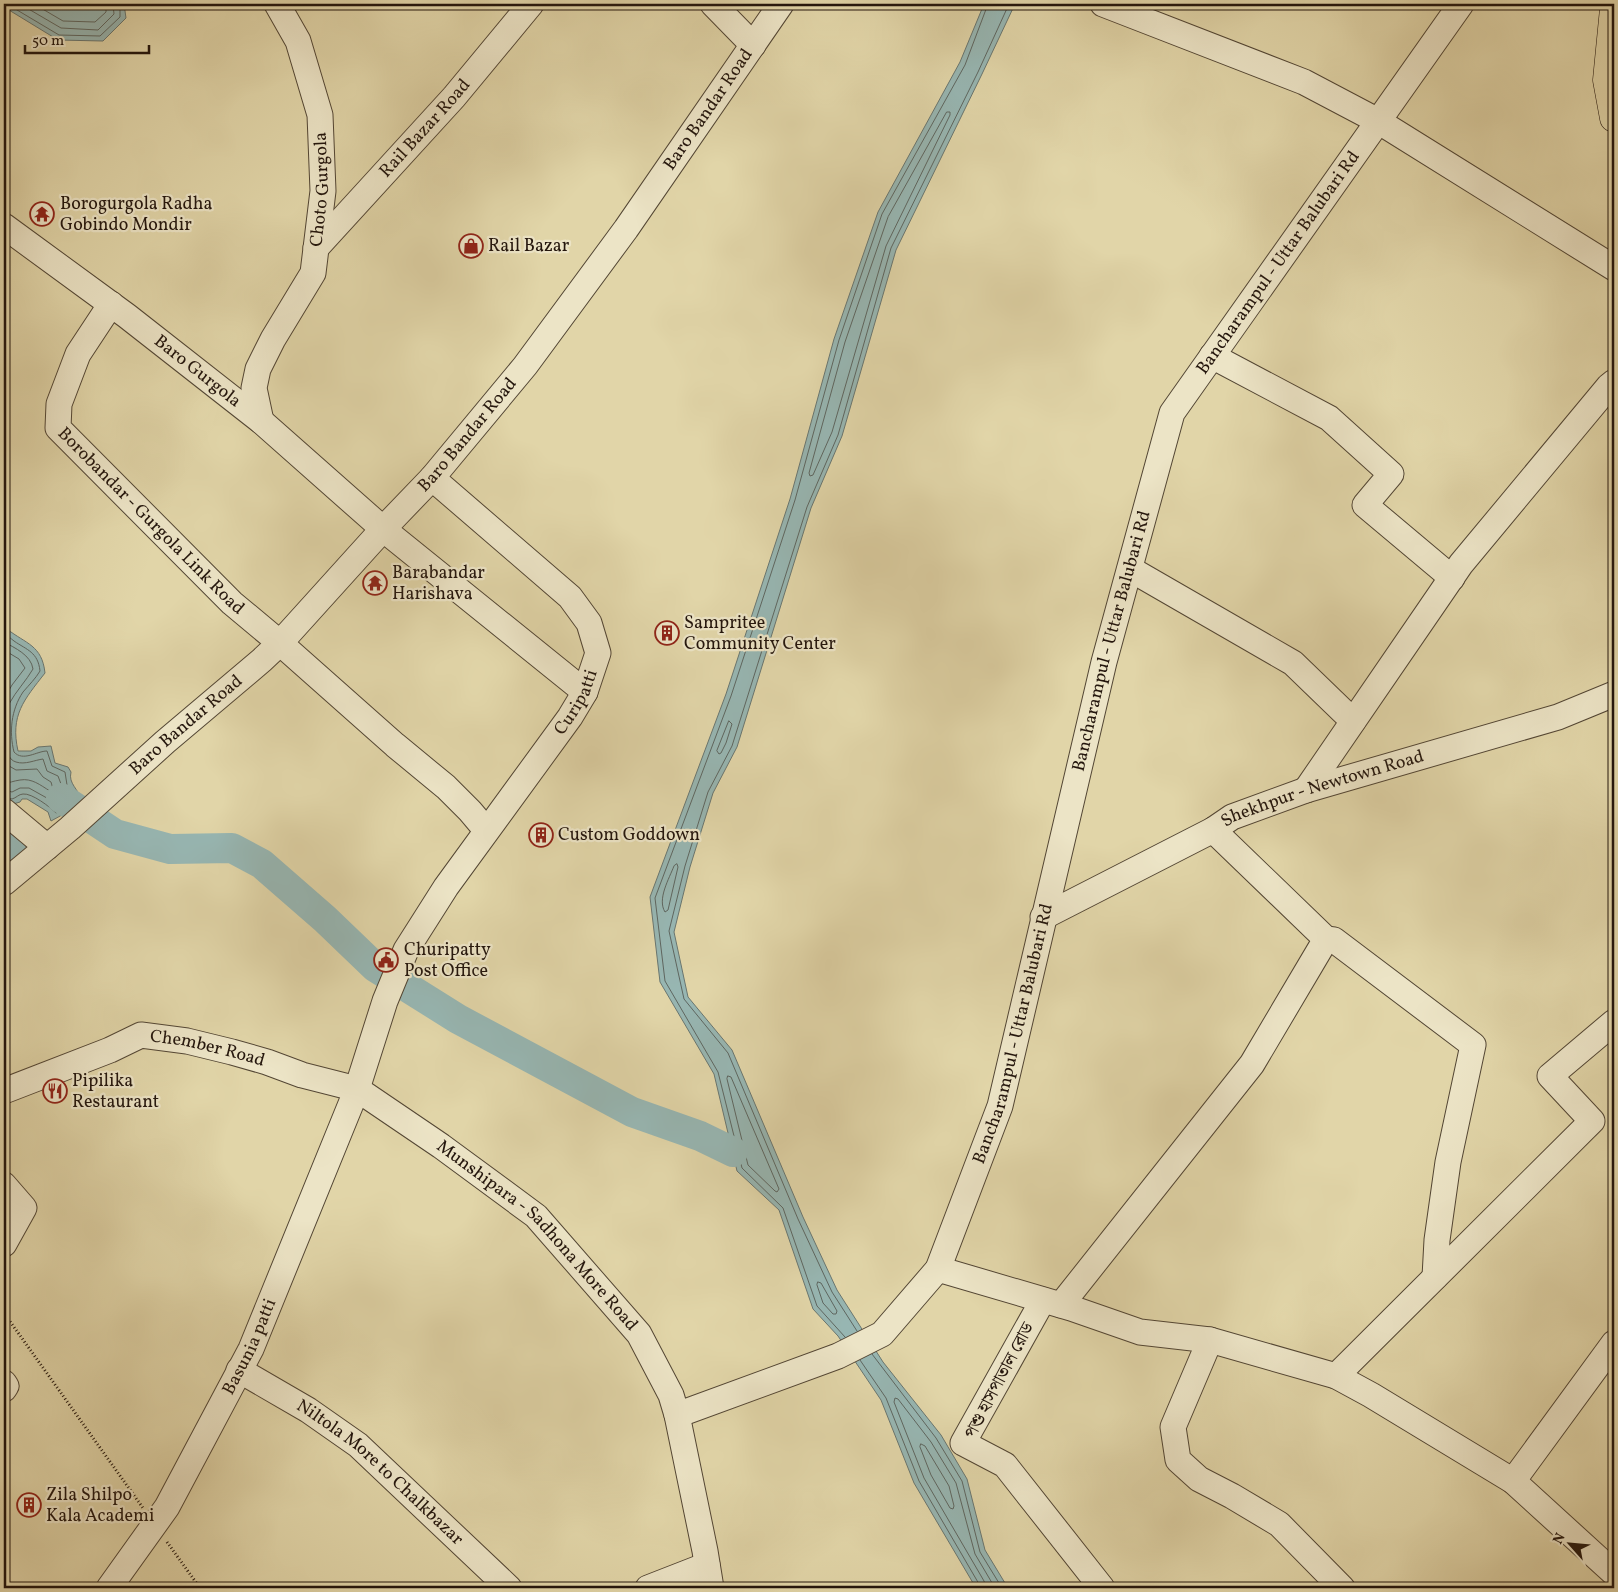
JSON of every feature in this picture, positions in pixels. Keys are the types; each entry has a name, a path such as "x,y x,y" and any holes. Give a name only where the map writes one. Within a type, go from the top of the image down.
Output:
{"main road":[{"path":"1614,9 1607,80 1614,118"}],"street":[{"name":"Choto Gurgola","path":"261,422 254,388 258,369 273,339 313,272 323,191 320,115 298,41 277,4"},
{"name":"Rail Bazar Road","path":"316,248 454,97 531,4"},
{"path":"713,4 752,45"},
{"name":"Baro Bandar Road","path":"4,883 280,642 383,528 432,478 526,366 626,229 781,4"},
{"path":"1103,4 1304,82 1378,121 1614,268"},
{"name":"Bancharampul - Uttar Balubari Rd","path":"677,1415 838,1356 882,1334 938,1269 1000,1106 1104,662 1172,413 1461,4"},
{"name":"Baro Gurgola","path":"4,226 111,304 261,422 383,528 584,692"},
{"name":"Borobandar - Gurgola Link Road","path":"111,304 78,354 59,404 58,428 232,603 280,642 395,745 446,787 486,830"},
{"path":"1212,356 1329,418 1391,474 1365,505 1452,578"},
{"path":"1306,790 1452,578 1614,382"},
{"name":"Curipatti","path":"385,1001 406,950 446,887 570,717 584,692 598,653 589,623 570,597 432,478"},
{"path":"1130,569 1293,663 1353,721"},
{"name":"Shekhpur - Newtown Road","path":"1044,917 1213,830 1232,817 1306,790 1558,717 1614,694"},
{"path":"4,811 47,847"},
{"path":"1213,830 1326,939 1334,940 1473,1046 1448,1162 1435,1277"},
{"path":"1052,1302 1252,1064 1326,939"},
{"name":"Basunia patti","path":"109,1588 167,1507 251,1349 357,1089 385,1001"},
{"path":"1336,1376 1592,1121 1550,1076 1614,1022"},
{"name":"Chember Road","path":"4,1091 110,1050 141,1035 188,1041 232,1052 302,1075 357,1089"},
{"name":"Munshipara - Sadhona More Road","path":"357,1089 441,1146 536,1216 639,1334 671,1395 677,1415 709,1576"},
{"path":"4,1185 24,1208 4,1244"},
{"path":"938,1269 1052,1302 1140,1332 1210,1340 1336,1376 1513,1481 1614,1573"},
{"name":"পশু হাসপাতাল রোড","path":"1052,1302 963,1443 1005,1465 1102,1588"},
{"path":"1210,1340 1173,1427 1178,1460 1199,1479 1279,1524 1342,1588"},
{"path":"1513,1481 1614,1343"},
{"name":"Niltola More to Chalkbazar","path":"239,1370 308,1410 358,1445 509,1588"},
{"path":"4,1383 6,1386 4,1389"},
{"path":"648,1588 709,1576"},
{"path":"1604,1588 1614,1578"}],"path":[{"path":"4,1314 148,1516"},
{"path":"166,1540 200,1588"}],"water":[{"path":"4,4 124,4 126,18 103,41 58,40 4,7"},
{"path":"984,4 1015,4 896,250 842,436 811,508 737,747 713,793 690,867 674,932 688,997 732,1050 803,1217 837,1290 883,1362 941,1435 967,1479 985,1550 1008,1588 976,1588 914,1483 881,1400 838,1336 813,1309 779,1210 737,1171 714,1074 660,982 650,897 726,694 790,499 834,339 878,212 960,62"},
{"path":"7,629 37,651 45,673 25,700 17,718 16,738 18,751 31,751 38,747 51,746 55,763 68,767 71,772 72,783 81,800 71,809 67,803 62,815 51,821 48,812 27,799 22,799 20,802 10,805 6,802 4,795 4,632"},
{"path":"4,819 24,841 28,852 4,869"}],"waterway":[{"path":"61,798 115,834 170,849 232,848 262,864 325,919 375,967 458,1019 632,1112 700,1136 733,1152"}],"place":[{"name":"Borogurgola Radha Gobindo Mondir","path":"42,214"},
{"name":"Rail Bazar","path":"471,246"},
{"name":"Barabandar Harishava","path":"375,583"},
{"name":"Sampritee Community Center","path":"667,633"},
{"name":"Custom Goddown","path":"541,835"},
{"name":"Churipatty Post Office","path":"386,960"},
{"name":"Pipilika Restaurant","path":"55,1091"},
{"name":"Zila Shilpo Kala Academi","path":"29,1505"}]}
